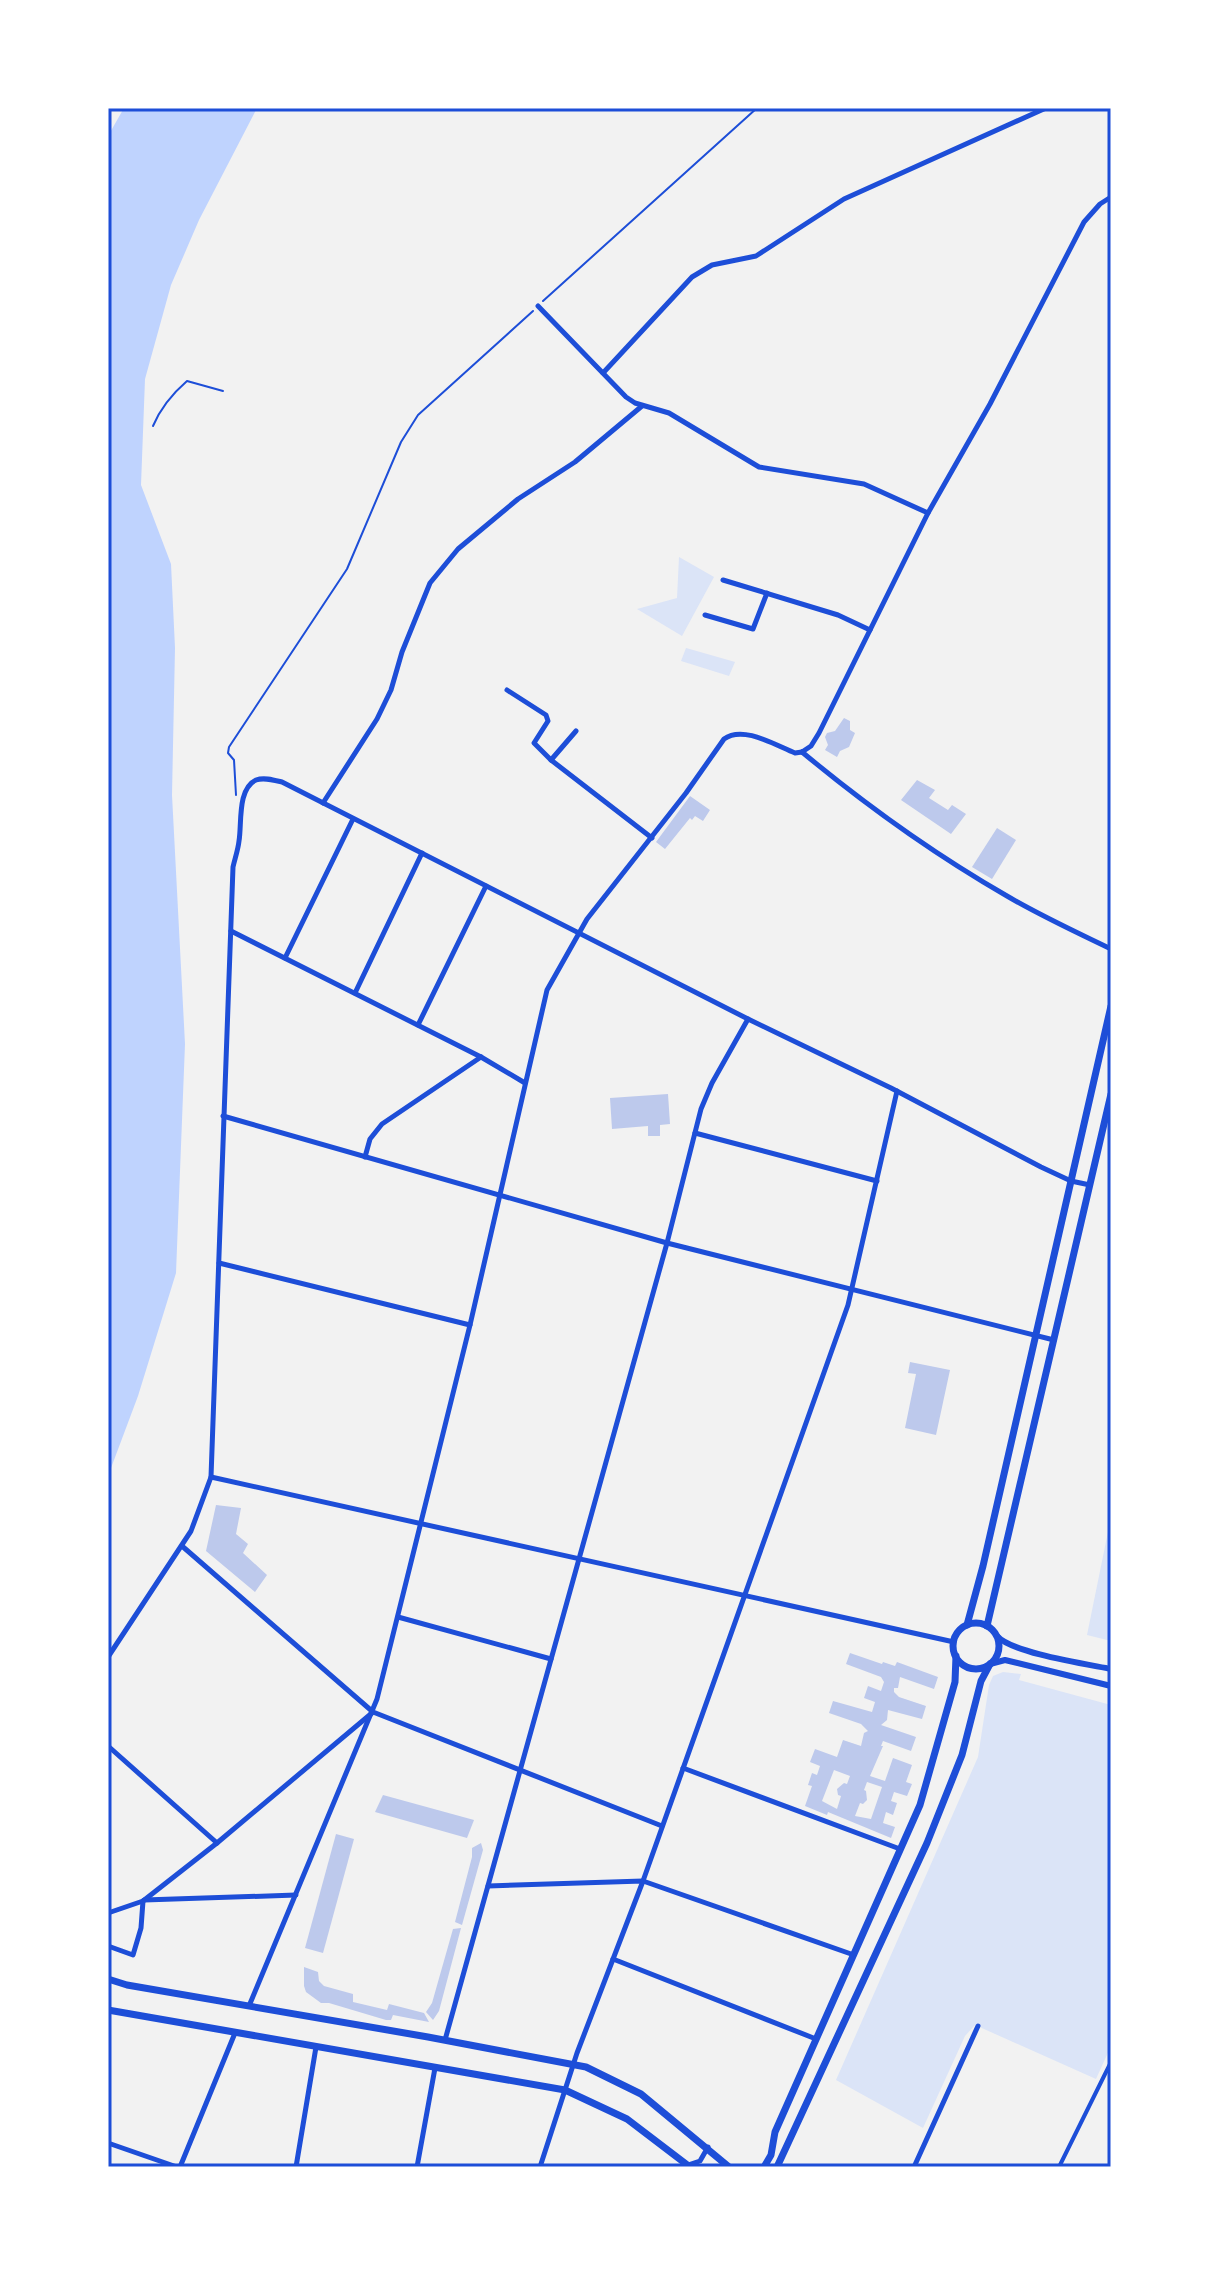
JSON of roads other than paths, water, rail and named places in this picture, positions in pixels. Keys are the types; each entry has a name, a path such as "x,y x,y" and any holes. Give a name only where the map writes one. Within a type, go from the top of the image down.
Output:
{"main road":[{"path":"967,1625 1111,1006"},
{"path":"987,1626 1111,1094"},
{"path":"764,2167 771,2155 775,2132 920,1805 955,1682 954,1642 958,1632 967,1625 978,1623 987,1626 997,1636 998,1651 981,1681 962,1755 927,1843 777,2167"},
{"path":"956,1656 970,1668 990,1664"},
{"path":"108,1979 127,1985 445,2040 596,2071 632,2088 664,2111 729,2167"},
{"path":"108,2010 565,2090 627,2119 689,2166"}],"street":[{"path":"603,373 692,277 704,269 756,256 844,199 1046,108"},
{"path":"249,2006 373,1712 470,1325 545,995 597,905 652,838 724,739 731,734 742,734 795,753 811,746 928,513 990,404 1084,222 1111,197"},
{"path":"538,306 626,397 642,406 669,413 759,467 864,484 928,513"},
{"path":"323,803 377,719 391,690 402,652 430,583 480,529 518,499 575,462 642,406"},
{"path":"723,580 838,615 870,630"},
{"path":"705,615 753,629 767,593"},
{"path":"507,690 546,715 548,721 534,743 551,760 652,838"},
{"path":"551,760 576,731"},
{"path":"802,752 864,803 966,872 1111,949"},
{"path":"108,1657 191,1531 211,1477 233,867 239,844 243,802 248,787 257,780 282,782 1071,1181 1090,1185"},
{"path":"285,958 353,819"},
{"path":"355,993 422,853"},
{"path":"418,1025 486,886"},
{"path":"231,931 481,1057 525,1083"},
{"path":"445,2040 577,1557 667,1243 701,1109 748,1019"},
{"path":"365,1157 370,1139 382,1124 481,1057"},
{"path":"540,2167 573,2065 643,1881 852,1289 897,1091"},
{"path":"223,1116 667,1243 1054,1340"},
{"path":"695,1133 877,1181"},
{"path":"219,1263 470,1325"},
{"path":"211,1477 954,1642"},
{"path":"182,1546 373,1712 662,1826"},
{"path":"398,1617 551,1659"},
{"path":"997,1636 1002,1642 1027,1650 1111,1669"},
{"path":"990,1664 1005,1660 1111,1686"},
{"path":"108,1946 133,1955 141,1928 143,1901 373,1712"},
{"path":"108,1746 217,1843"},
{"path":"683,1768 900,1849"},
{"path":"488,1886 643,1881 854,1955"},
{"path":"108,1913 143,1901 296,1895"},
{"path":"613,1959 816,2039"},
{"path":"914,2167 978,2026"},
{"path":"108,2143 178,2167 235,2033"},
{"path":"296,2167 316,2047"},
{"path":"1059,2167 1111,2062"},
{"path":"417,2167 435,2068"},
{"path":"689,2166 700,2161 708,2147"}],"water":[{"path":"124,108 257,108 199,220 171,285 145,379 141,485 171,564 175,648 172,795 185,1044 176,1273 138,1396 108,1476 108,136"}]}
